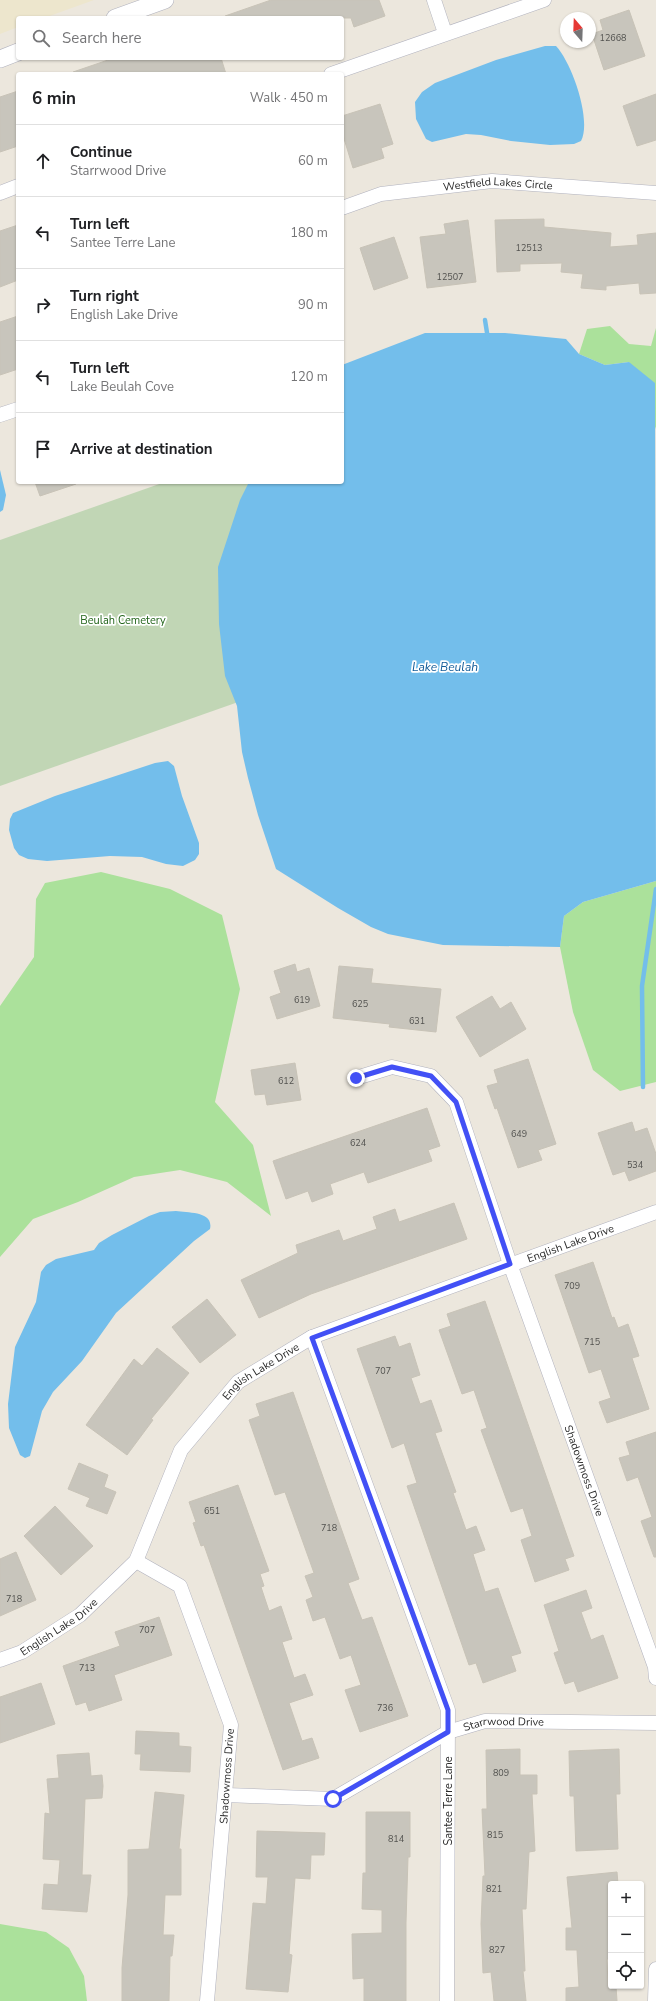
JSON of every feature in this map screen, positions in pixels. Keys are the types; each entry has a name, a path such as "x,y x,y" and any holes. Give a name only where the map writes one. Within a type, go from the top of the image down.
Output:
{"street":[{"path":"121,16 166,0"},
{"path":"434,0 445,33"},
{"path":"337,72 445,33 544,0"},
{"path":"0,59 16,53"},
{"name":"Westfield Lakes Circle","path":"344,207 381,194 492,181 656,193"},
{"path":"0,193 16,187"},
{"path":"0,415 16,410"},
{"name":"Shadowmoss Drive","path":"356,1078 392,1067 431,1076 456,1102 510,1264 655,1667 656,1678"},
{"name":"English Lake Drive","path":"0,1660 22,1652 80,1615 136,1561 181,1450 238,1382 312,1338 510,1264 656,1212"},
{"name":"Santee Terre Lane","path":"312,1338 448,1710 447,2001"},
{"name":"Shadowmoss Drive","path":"136,1561 180,1586 231,1725 207,2001"},
{"name":"Starrwood Drive","path":"226,1795 333,1799 448,1732 485,1721 656,1723"},
{"path":"655,2001 656,1969"}],"shaded area":[{"path":"0,0 94,0 50,16 16,16 16,28 0,34"}],"green space":[{"path":"610,326 629,344 651,346 656,328 656,429 629,362 605,365 579,354 587,329"},
{"name":"Beulah Cemetery","path":"159,484 343,484 408,642 0,786 0,540"},
{"path":"101,872 170,889 222,915 240,989 215,1102 253,1145 271,1216 227,1182 180,1170 134,1177 78,1202 33,1219 0,1257 0,1006 34,957 36,899 45,883"},
{"path":"656,881 656,1082 620,1091 593,1070 573,1012 560,947 564,916 583,902"},
{"path":"0,1924 46,1932 69,1948 84,1976 87,2001 0,2001"}],"water":[{"path":"545,46 556,46 562,54 574,78 579,92 584,120 584,132 581,141 574,144 550,145 466,134 432,142 426,139 416,119 415,102 422,92 435,83 496,60"},
{"name":"Lake Beulah","path":"425,333 505,333 566,339 579,354 605,365 629,362 655,383 656,881 583,902 564,916 560,947 443,945 388,934 371,927 338,908 276,869 258,815 248,778 242,752 237,706 225,676 219,624 218,567 240,500 248,484 344,484 344,364"},
{"path":"0,470 6,495 3,510 0,512"},
{"path":"168,761 174,766 182,796 199,843 199,854 195,860 183,866 166,864 142,857 110,856 47,861 28,859 19,855 14,848 9,830 10,819 13,813 55,796 155,763"},
{"path":"176,1211 204,1216 210,1223 210,1229 194,1241 116,1313 82,1361 53,1392 42,1411 30,1456 25,1458 20,1455 9,1428 8,1404 15,1347 36,1302 41,1272 46,1265 56,1259 94,1250 99,1243 149,1216 160,1212"}],"building":[{"path":"271,0 379,0 385,16 354,27 351,18 344,18 344,16 225,16"},
{"path":"629,10 645,56 604,70 596,46 596,33 603,30 600,20"},
{"path":"108,60 222,60 225,72 73,72"},
{"path":"16,92 16,147 0,152 0,97"},
{"path":"656,94 656,140 637,146 623,106"},
{"path":"380,104 393,144 381,148 384,158 353,168 344,139 344,115"},
{"path":"544,219 544,227 611,233 610,247 638,245 637,235 656,233 656,293 640,294 639,283 606,286 606,290 581,288 583,274 561,272 562,263 520,264 520,271 497,272 495,220"},
{"path":"468,220 476,282 427,288 420,237 446,234 444,224"},
{"path":"16,226 16,281 0,287 0,231"},
{"path":"394,237 408,278 374,290 360,248"},
{"path":"16,317 16,370 0,375 0,322"},
{"path":"36,484 76,484 40,496"},
{"path":"295,964 297,972 309,968 320,1006 277,1019 270,997 281,993 274,971"},
{"path":"339,966 373,969 371,983 441,989 436,1032 389,1027 390,1024 333,1018"},
{"path":"492,996 500,1009 511,1002 526,1029 480,1057 456,1017"},
{"path":"528,1059 556,1144 538,1150 542,1160 518,1168 497,1108 495,1109 487,1086 498,1083 494,1070"},
{"path":"295,1063 301,1100 267,1105 265,1094 255,1095 251,1070"},
{"path":"427,1108 440,1146 428,1150 432,1161 368,1183 364,1172 330,1184 333,1194 312,1202 308,1191 286,1199 273,1161"},
{"path":"632,1122 635,1132 647,1128 656,1154 656,1171 629,1181 625,1171 613,1175 598,1133"},
{"path":"454,1203 467,1239 311,1294 259,1318 241,1280 298,1253 296,1245 339,1230 343,1241 377,1229 373,1217 395,1209 399,1222"},
{"path":"593,1262 612,1318 614,1317 618,1328 628,1324 639,1356 632,1358 649,1409 607,1423 599,1402 611,1398 601,1369 589,1373 555,1275"},
{"path":"207,1299 236,1335 200,1363 172,1327"},
{"path":"485,1301 574,1556 565,1559 569,1570 535,1582 521,1540 532,1536 523,1508 511,1512 481,1430 487,1428 474,1390 462,1394 439,1330 451,1326 447,1314"},
{"path":"395,1336 399,1347 410,1343 420,1375 411,1378 420,1404 431,1400 442,1431 435,1433 456,1492 453,1493 466,1530 476,1526 485,1550 473,1554 485,1592 498,1588 521,1653 511,1656 516,1671 483,1683 476,1663 469,1665 407,1486 417,1483 404,1443 392,1448 357,1349"},
{"path":"157,1348 189,1373 151,1419 153,1420 127,1455 86,1425 134,1359 142,1366"},
{"path":"293,1392 359,1579 348,1583 362,1620 372,1617 408,1716 360,1732 345,1690 361,1685 351,1655 340,1659 325,1617 313,1621 306,1600 313,1597 305,1576 314,1573 285,1492 275,1495 249,1420 260,1416 256,1404"},
{"path":"656,1432 656,1557 654,1557 641,1521 652,1517 638,1477 627,1481 619,1458 630,1455 626,1442"},
{"path":"79,1463 108,1475 104,1487 116,1492 107,1514 86,1506 90,1498 68,1489"},
{"path":"238,1485 269,1571 260,1574 264,1586 261,1587 269,1611 281,1606 292,1639 282,1642 294,1678 305,1674 313,1695 289,1703 302,1741 312,1738 319,1758 283,1770 204,1545 201,1546 193,1523 196,1522 189,1502"},
{"path":"55,1506 93,1546 61,1575 24,1536"},
{"path":"16,1552 36,1600 0,1616 0,1559"},
{"path":"586,1590 592,1608 581,1612 591,1640 603,1635 618,1678 578,1692 574,1681 565,1684 554,1653 559,1651 544,1605"},
{"path":"159,1617 172,1655 114,1675 122,1700 89,1711 86,1702 76,1705 63,1666 120,1646 115,1632"},
{"path":"41,1683 55,1724 0,1743 0,1697"},
{"path":"136,1731 179,1733 179,1746 191,1747 190,1772 140,1770 141,1754 135,1754"},
{"path":"520,1749 520,1775 537,1775 537,1794 532,1794 535,1851 529,1852 526,1909 522,1909 525,1971 523,1971 526,2001 494,2001 491,1972 483,1973 481,1924 483,1876 485,1876 482,1809 487,1809 486,1750"},
{"path":"619,1749 620,1794 616,1794 618,1849 576,1851 574,1796 570,1796 569,1751"},
{"path":"89,1753 91,1776 102,1775 103,1786 102,1798 85,1799 82,1875 91,1875 87,1912 42,1909 44,1884 58,1885 60,1860 43,1859 45,1813 50,1814 47,1779 59,1778 57,1755"},
{"path":"155,1792 184,1795 179,1849 181,1849 181,1895 165,1895 163,1935 174,1935 172,1956 170,1956 169,2001 122,2001 122,1968 128,1895 128,1850 149,1849"},
{"path":"366,1812 410,1812 410,1857 408,1857 406,1922 406,2001 364,2001 364,1978 353,1979 352,1934 382,1933 382,1910 362,1909 363,1873 366,1873"},
{"path":"257,1831 325,1833 324,1855 311,1855 310,1879 295,1878 289,1954 292,1955 288,1992 246,1989 253,1903 266,1904 268,1877 256,1877"},
{"path":"617,1872 618,1881 608,1881 607,1959 608,1989 616,1989 617,2001 566,2001 566,1988 579,1987 577,1950 566,1950 566,1928 572,1928 567,1877"}],"waterway":[{"path":"485,320 488,339"},
{"path":"643,1087 642,986 656,889"}],"route":[{"path":"333,1799 448,1732 448,1710 312,1338 510,1264 456,1102 431,1076 392,1067 356,1078"}]}
